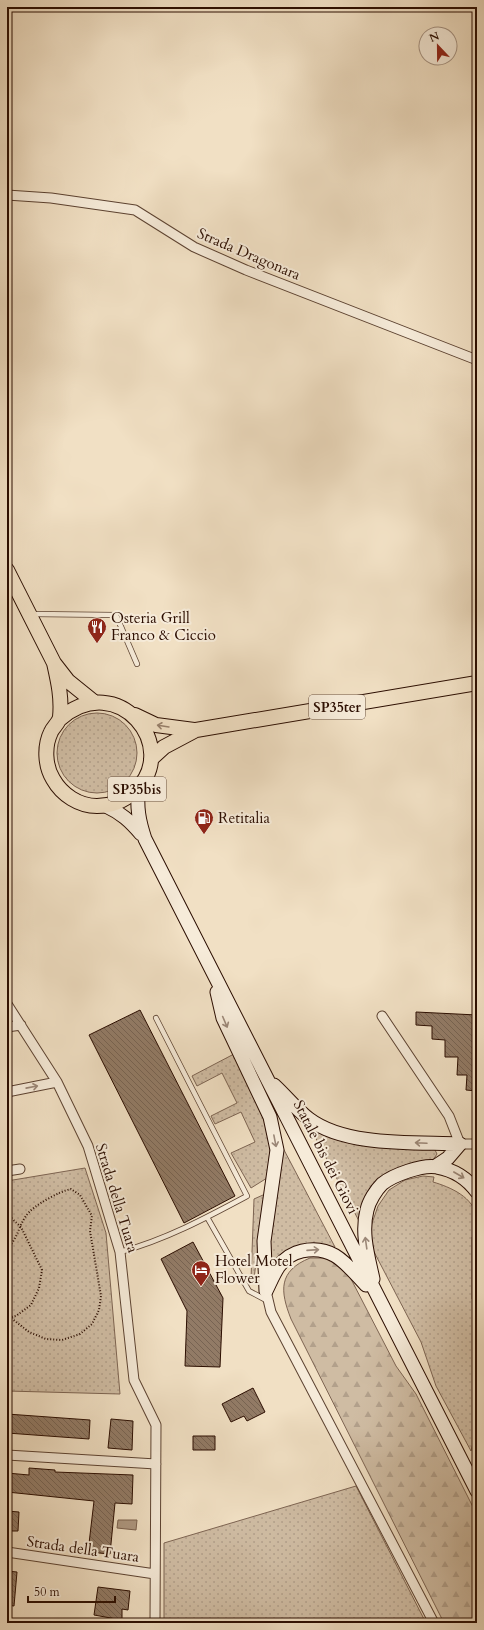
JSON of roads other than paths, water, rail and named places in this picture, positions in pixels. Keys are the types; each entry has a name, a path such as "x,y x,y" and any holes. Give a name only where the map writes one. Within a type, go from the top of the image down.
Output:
{"main road":[{"path":"7,570 54,663 68,681 94,702"},
{"path":"54,663 59,683 60,719"},
{"name":"SP35ter","path":"132,714 156,725 196,730 477,684"},
{"name":"Statale bis dei Giovi","path":"94,702 108,703 121,707 132,714 143,727 150,742 151,759 147,774 139,788 130,796 106,806 90,806 75,801 62,792 52,779 47,764 47,748 51,732 60,719 70,710 94,702"},
{"name":"SP35ter","path":"151,759 164,747 196,730"},
{"name":"Statale bis dei Giovi","path":"139,788 137,801 138,816 144,839"},
{"name":"Statale bis dei Giovi","path":"106,806 119,812 130,821 144,839 477,1491"},
{"path":"212,971 224,1018 270,1117 277,1150 264,1240 267,1296"},
{"path":"266,1078 310,1120 337,1133 363,1140 460,1144"},
{"path":"376,1295 364,1225 367,1209 373,1197 382,1184 398,1175 415,1169 436,1166 448,1158 460,1144"},
{"path":"436,1166 456,1173 470,1182 477,1192"},
{"path":"267,1296 279,1266 287,1258 303,1251 322,1249 332,1253 348,1266 376,1295"}],"street":[{"name":"Strada Dragonara","path":"7,195 51,198 135,210 194,247 246,270 477,360"},
{"name":"Strada della Tuara","path":"7,1004 57,1082 88,1146 120,1252 134,1380 156,1425 155,1623"},
{"path":"382,1016 449,1116 460,1144 477,1144"},
{"path":"7,1027 21,1024"},
{"path":"7,1092 57,1082"},
{"path":"7,1171 20,1169"},
{"path":"267,1296 271,1312 434,1623"},
{"path":"7,1456 156,1464"},
{"name":"Strada della Tuara","path":"7,1552 155,1574"}],"lane":[{"path":"30,614 116,615 137,664"},
{"path":"120,1252 146,1245 207,1217 247,1196 156,1018"},
{"path":"207,1217 249,1291 267,1296"}],"place":[{"name":"Osteria Grill Franco & Ciccio","path":"97,644"},
{"name":"Retitalia","path":"204,835"},
{"name":"Hotel Motel Flower","path":"201,1287"}]}
